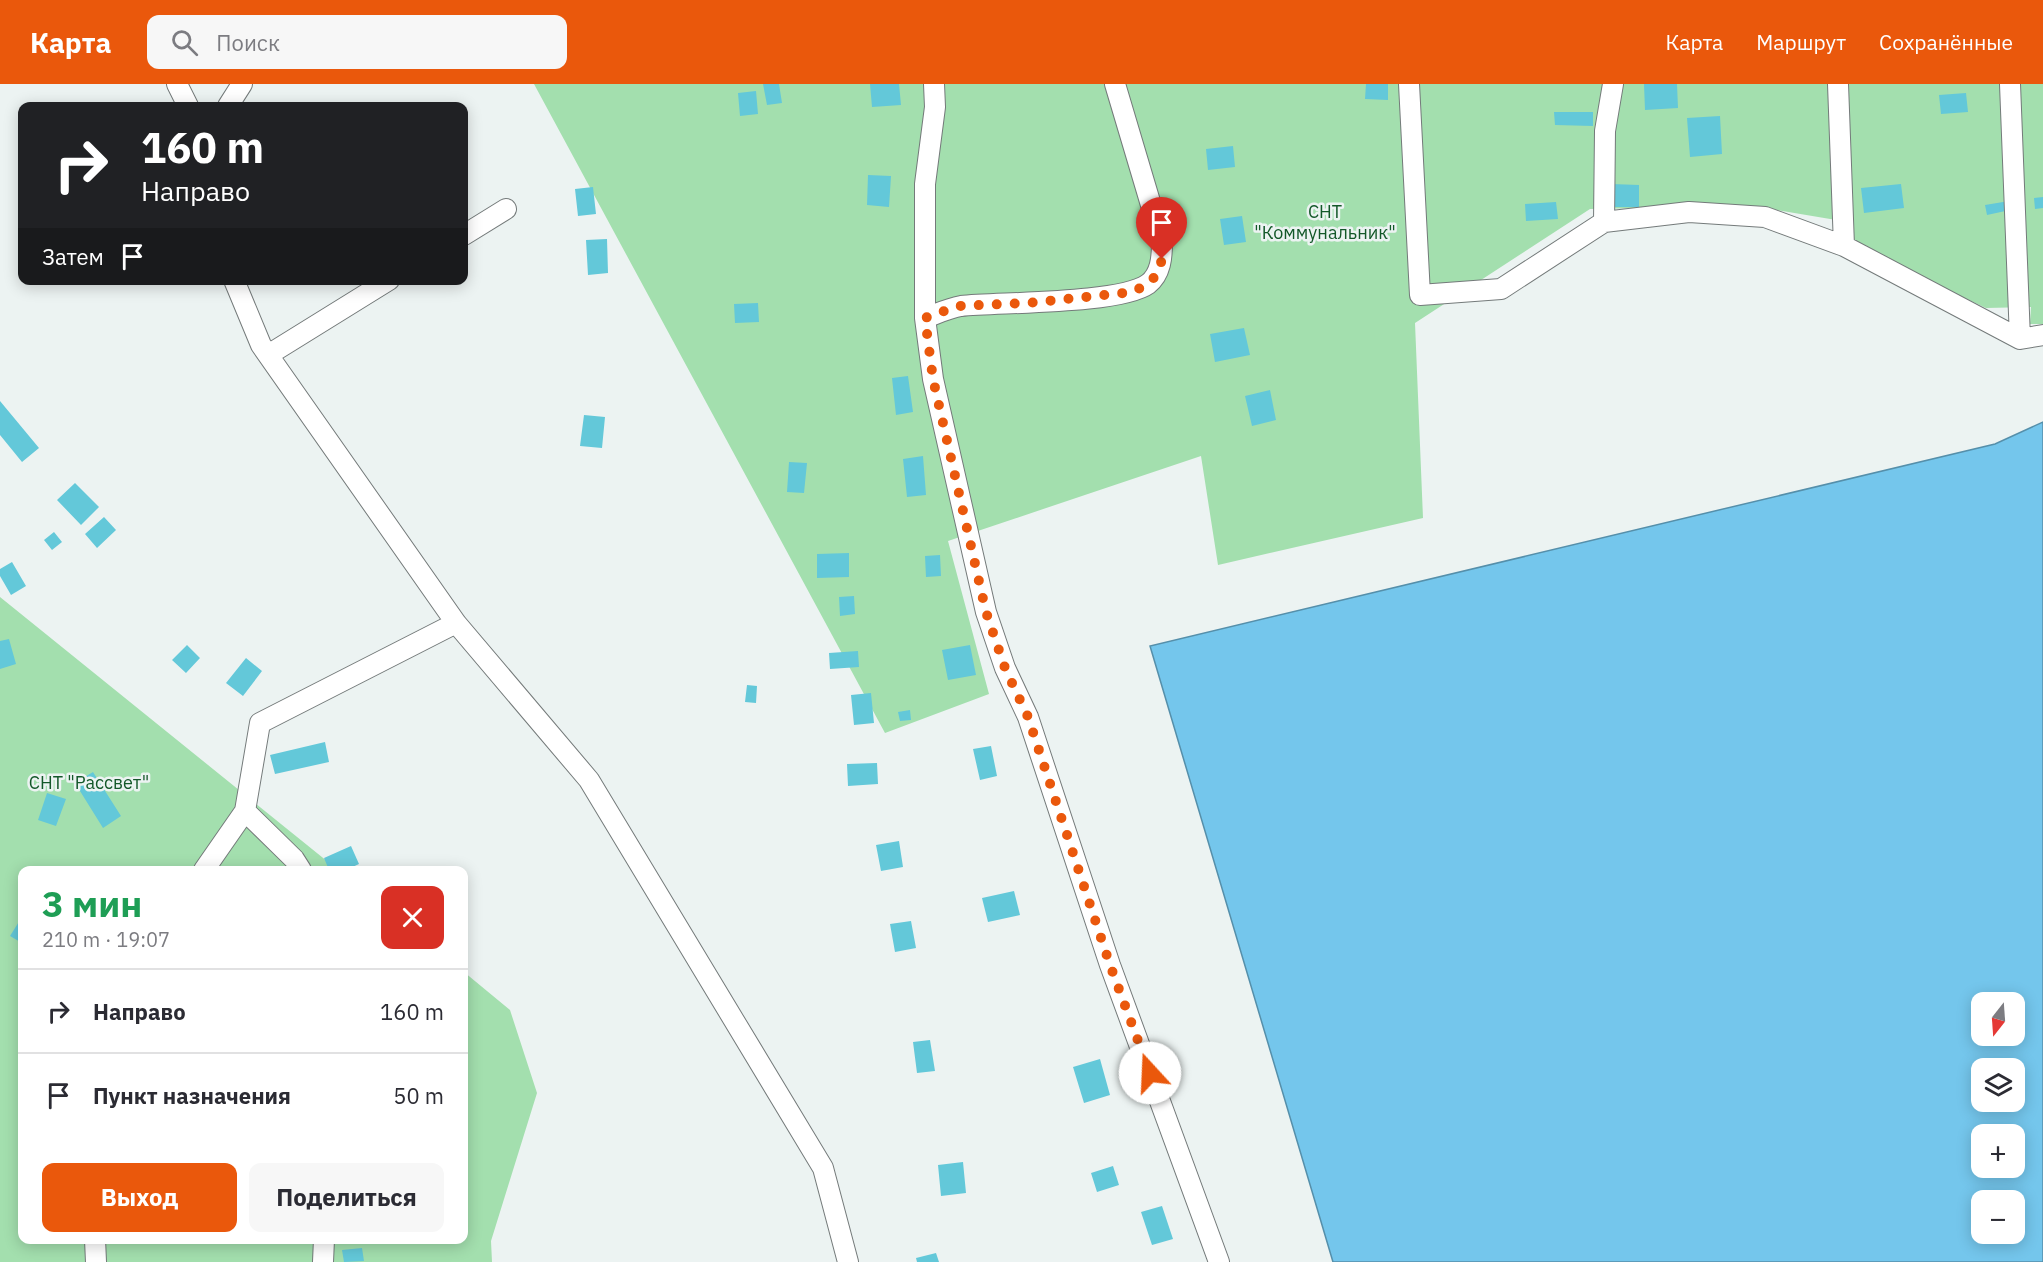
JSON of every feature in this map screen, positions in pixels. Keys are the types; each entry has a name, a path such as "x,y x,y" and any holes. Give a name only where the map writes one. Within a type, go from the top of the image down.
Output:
{"lane":[{"path":"177,84 186,102"},
{"path":"231,102 242,84"},
{"path":"934,84 935,107 925,184 925,318 933,379 986,612 1005,668 1028,717 1110,965 1219,1262"},
{"path":"925,318 958,306 1028,303 1133,292 1149,283 1158,273 1162,259 1162,242 1115,84"},
{"path":"1409,84 1420,296 1501,289 1604,222 1689,212 1765,217 1844,246 2020,339 2043,335"},
{"path":"1604,222 1605,131 1613,84"},
{"path":"1838,84 1844,246"},
{"path":"2010,84 2020,339"},
{"path":"468,233 506,209"},
{"path":"236,285 261,345 456,623 589,780 823,1168 848,1262"},
{"path":"268,355 381,285"},
{"path":"207,866 245,811 260,723 456,623"},
{"path":"245,811 298,866"},
{"path":"95,1244 96,1262"},
{"path":"323,1262 324,1244"}],"green space":[{"name":"СНТ \"Коммунальник\"","path":"534,84 2043,84 2043,324 2030,324 2031,307 1986,308 1863,251 1854,240 1854,223 1753,206 1590,209 1415,323 1423,518 1218,565 1201,456 948,541 989,694 885,733"},
{"name":"СНТ \"Рассвет\"","path":"0,597 333,866 18,866 18,1244 468,1244 468,975 510,1010 537,1093 491,1241 492,1262 0,1262"}],"water":[{"path":"2043,422 2043,1262 1333,1262 1150,646 1995,444"}],"building":[{"path":"763,84 779,84 782,103 767,105"},
{"path":"870,84 899,84 901,105 872,107"},
{"path":"1366,84 1388,84 1388,100 1365,99"},
{"path":"1644,84 1677,84 1678,108 1645,110"},
{"path":"756,91 758,114 740,116 738,93"},
{"path":"1966,93 1968,112 1941,114 1939,95"},
{"path":"1554,112 1593,112 1593,126 1555,125"},
{"path":"1720,116 1722,154 1690,157 1687,118"},
{"path":"1233,146 1235,167 1208,170 1206,149"},
{"path":"868,175 891,176 889,207 867,205"},
{"path":"1611,184 1639,185 1639,207 1610,207"},
{"path":"1901,184 1904,208 1864,213 1861,188"},
{"path":"593,187 596,214 578,216 575,189"},
{"path":"2043,197 2043,208 2035,209 2034,198"},
{"path":"2009,201 2010,210 1987,215 1985,205"},
{"path":"1556,202 1558,219 1526,221 1525,204"},
{"path":"1242,216 1246,242 1224,245 1220,219"},
{"path":"607,239 608,273 588,275 586,240"},
{"path":"758,303 759,322 735,323 734,304"},
{"path":"1244,328 1250,355 1215,362 1210,334"},
{"path":"908,376 913,412 896,415 892,378"},
{"path":"1270,390 1276,420 1252,426 1245,396"},
{"path":"0,401 39,448 22,462 0,435"},
{"path":"584,415 605,417 602,448 580,446"},
{"path":"923,456 926,495 907,497 903,459"},
{"path":"789,462 807,463 804,493 787,492"},
{"path":"75,483 99,507 81,525 57,500"},
{"path":"104,517 116,530 97,548 85,534"},
{"path":"54,532 62,542 52,550 44,540"},
{"path":"849,553 849,577 817,578 817,554"},
{"path":"940,555 941,576 926,577 925,556"},
{"path":"12,562 26,586 11,595 0,576 0,569"},
{"path":"854,596 855,614 840,616 839,597"},
{"path":"9,639 16,664 0,669 0,641"},
{"path":"187,645 200,658 186,673 172,660"},
{"path":"970,645 976,675 948,680 942,650"},
{"path":"858,651 859,667 830,669 829,653"},
{"path":"246,658 262,671 243,696 226,683"},
{"path":"747,685 757,686 756,703 745,702"},
{"path":"871,693 874,723 854,725 851,695"},
{"path":"910,710 911,720 900,721 898,712"},
{"path":"325,742 329,762 275,774 270,755"},
{"path":"991,746 997,776 980,780 973,749"},
{"path":"877,763 878,784 848,786 847,764"},
{"path":"93,772 121,816 103,828 75,783"},
{"path":"47,793 66,799 56,826 38,820"},
{"path":"899,841 903,867 881,871 876,845"},
{"path":"351,846 359,864 327,866 324,858"},
{"path":"1014,891 1020,915 988,922 982,898"},
{"path":"911,921 916,948 895,952 890,924"},
{"path":"18,923 18,941 10,936"},
{"path":"930,1040 935,1071 917,1073 913,1042"},
{"path":"1100,1059 1110,1095 1084,1103 1073,1067"},
{"path":"963,1162 966,1193 941,1196 938,1165"},
{"path":"1113,1166 1119,1185 1097,1192 1091,1173"},
{"path":"1162,1206 1173,1239 1152,1245 1141,1212"},
{"path":"362,1248 364,1261 344,1262 342,1250"},
{"path":"936,1253 939,1262 917,1262 916,1258"}],"route":[{"path":"1150,1073 1110,965 1028,717 1005,668 986,612 933,379 925,318 958,306 1028,303 1133,292 1149,283 1158,273 1162,259"}]}
